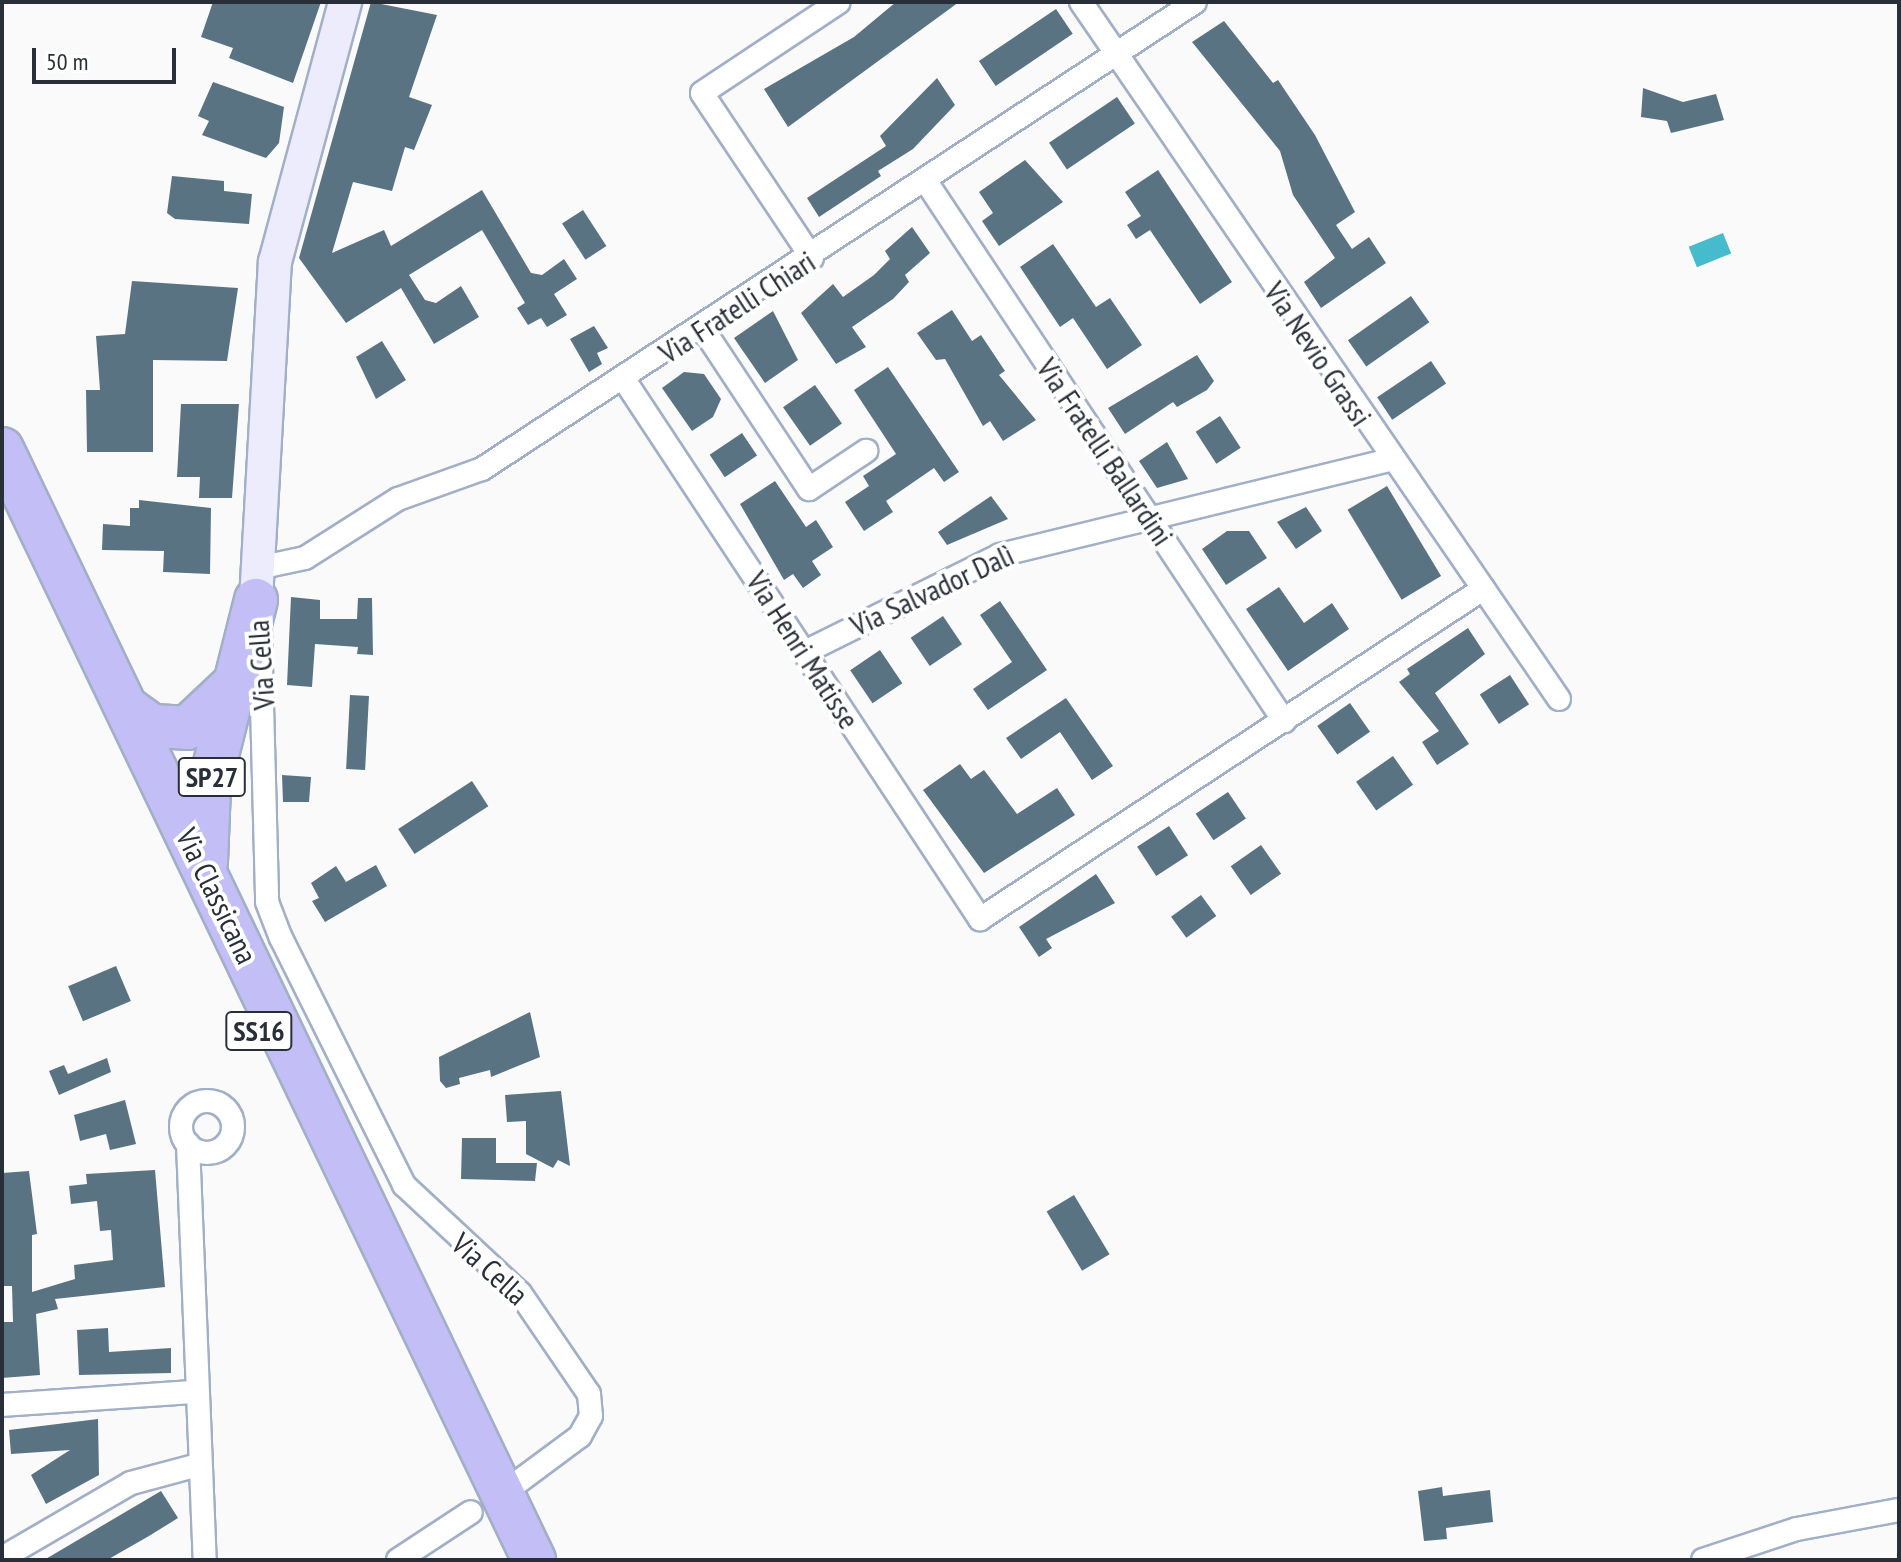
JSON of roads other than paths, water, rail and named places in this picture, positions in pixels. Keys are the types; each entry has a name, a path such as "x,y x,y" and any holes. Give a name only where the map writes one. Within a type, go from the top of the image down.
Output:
{"highway":[{"name":"Via Classicana","path":"2,449 534,1560"},
{"name":"Via Classicana","path":"2,503 512,1560"},
{"name":"SP27","path":"207,875 203,825 238,680 257,584"},
{"name":"SP27","path":"127,708 152,726 187,728 238,680"}],"street":[{"name":"Via Cella","path":"345,2 275,262 257,584 265,671 267,902 281,938 404,1185 520,1293 589,1394 591,1416 580,1436 514,1485"},
{"path":"812,258 702,93 839,2"},
{"name":"Via Nevio Grassi","path":"1081,2 1390,460 1400,462 1559,699"},
{"name":"Via Fratelli Chiari","path":"257,584 305,558 398,499 482,469 625,381 1195,2"},
{"name":"Via Fratelli Ballardini","path":"927,183 1284,721"},
{"path":"703,329 809,489 866,451"},
{"name":"Via Henri Matisse","path":"625,381 980,919 1284,721"},
{"name":"Via Salvador Dalì","path":"805,652 1000,555 1390,460"},
{"path":"1284,721 1483,589"},
{"path":"188,1144 193,1392 205,1560"},
{"path":"2,1405 193,1392"},
{"path":"2,1558 131,1483 198,1465"},
{"path":"1703,1560 1797,1529 1899,1510"},
{"path":"398,1560 471,1512"}],"water":[{"path":"1723,233 1731,253 1697,267 1689,247"}]}
